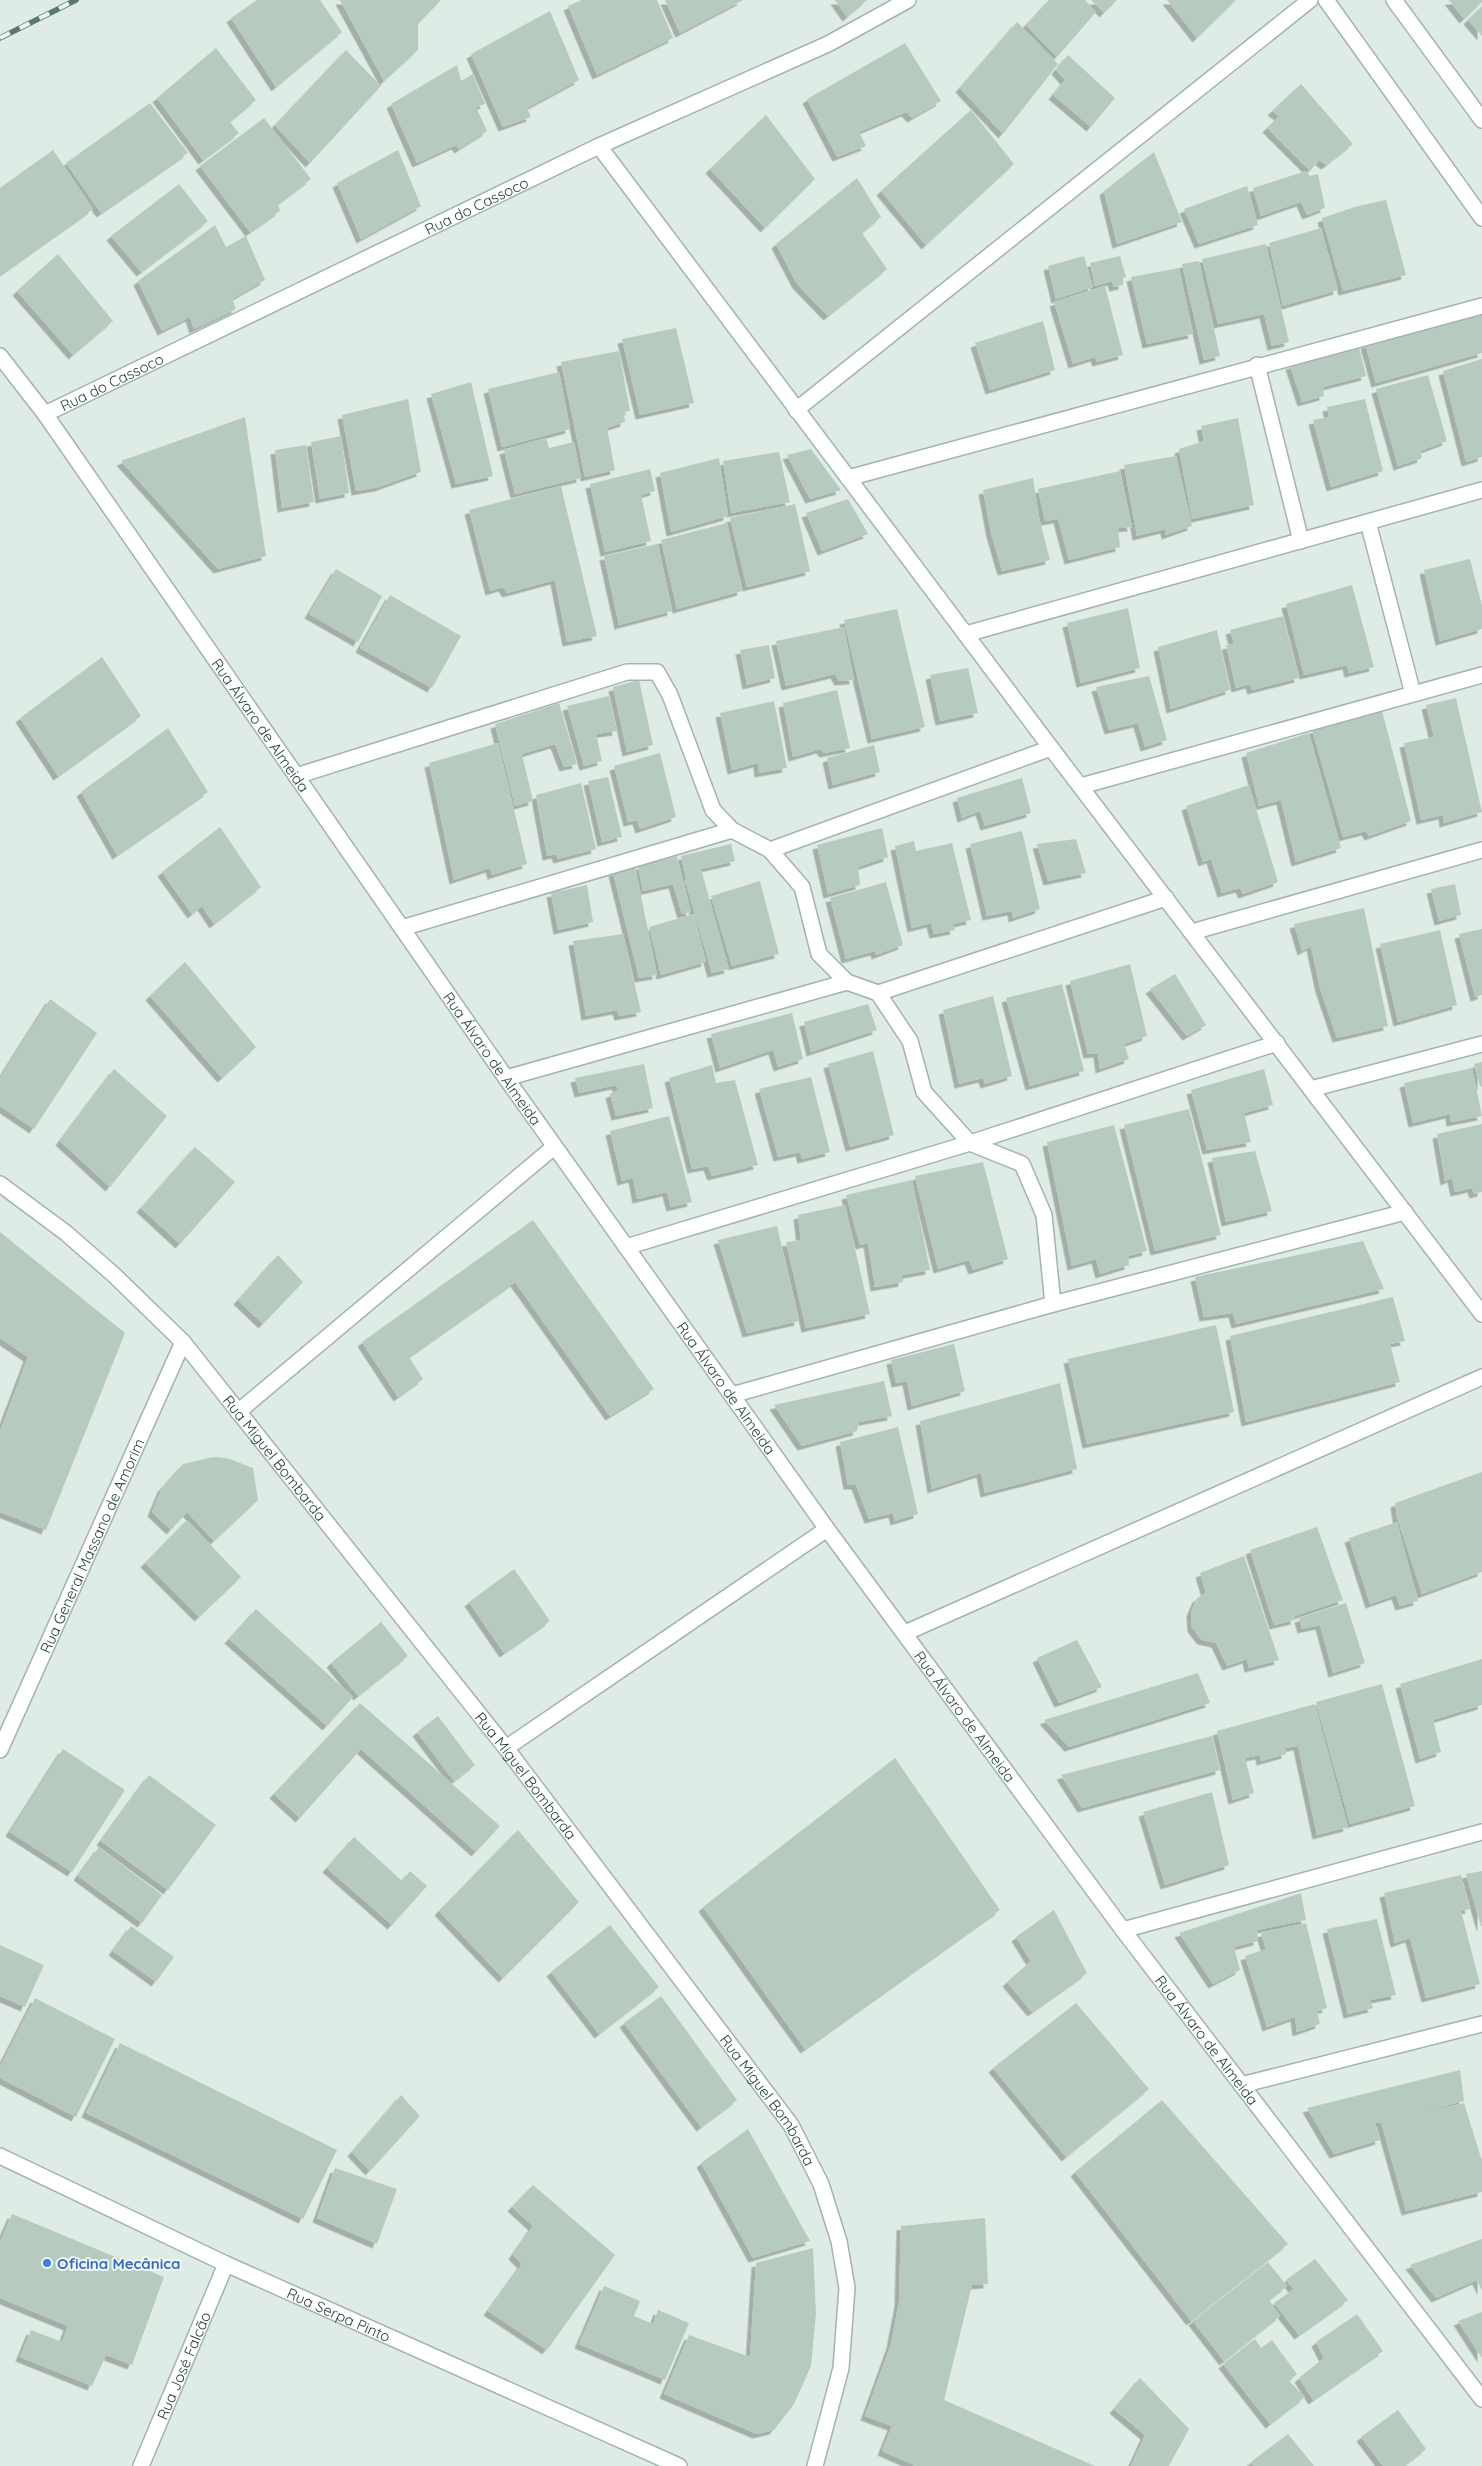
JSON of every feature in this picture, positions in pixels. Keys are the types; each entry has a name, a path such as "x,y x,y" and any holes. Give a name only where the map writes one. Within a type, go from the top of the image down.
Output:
{"street":[{"name":"Rua do Cassoco","path":"45,414 599,146 828,44 908,0"},
{"path":"796,410 1310,0"},
{"path":"1326,0 1482,218"},
{"path":"1394,0 1482,120"},
{"path":"599,146 1051,748 1482,1314"},
{"path":"848,478 1482,306"},
{"name":"Rua Álvaro de Almeida","path":"0,356 45,414 554,1147 827,1529 1123,1930 1482,2399"},
{"path":"1257,366 1301,540"},
{"path":"966,634 1482,490"},
{"path":"1368,522 1413,694"},
{"path":"296,776 627,672 657,672 670,695 713,810 732,830 770,850 802,887 818,954 847,982 878,993 910,1040 924,1092 970,1144 1022,1164 1044,1215 1053,1304"},
{"path":"1081,786 1413,694 1481,680"},
{"path":"770,850 1051,748"},
{"path":"402,928 732,830"},
{"path":"1192,932 1482,850"},
{"path":"878,993 1166,898"},
{"path":"506,1078 847,982"},
{"path":"626,1247 970,1144 1277,1043"},
{"path":"1311,1088 1482,1044"},
{"path":"238,1412 554,1147"},
{"name":"Rua Miguel Bombarda","path":"0,1184 66,1233 183,1342 506,1748 790,2125 822,2184 839,2241 847,2288 841,2368 815,2466"},
{"path":"732,1394 1053,1304 1405,1212"},
{"name":"Rua General Massano de Amorim","path":"0,1750 183,1342"},
{"path":"905,1633 1482,1377"},
{"path":"506,1748 827,1529"},
{"path":"1123,1930 1482,1832"},
{"path":"1241,2085 1482,2024"},
{"name":"Rua Serpa Pinto","path":"0,2156 226,2264 679,2466"},
{"name":"Rua José Falcão","path":"141,2466 226,2264"}],"building":[{"path":"257,0 320,0 342,32 276,87 231,18"},
{"path":"340,0 441,0 418,24 418,50 384,81"},
{"path":"582,0 657,0 673,38 597,75 568,6"},
{"path":"665,0 743,0 680,33"},
{"path":"835,0 867,0 847,17"},
{"path":"1049,0 1085,0 1096,12 1057,57 1026,25"},
{"path":"1091,0 1117,0 1104,13"},
{"path":"1167,0 1236,0 1197,38"},
{"path":"1449,0 1482,0 1482,2 1464,19"},
{"path":"1482,6 1482,36 1468,20"},
{"path":"550,11 579,80 527,108 531,117 503,127 471,54"},
{"path":"1017,22 1058,64 1003,134 960,88"},
{"path":"905,43 941,101 912,118 906,112 859,132 866,146 837,157 807,99"},
{"path":"216,48 256,100 230,122 239,133 203,160 157,98"},
{"path":"346,50 381,86 310,163 275,125"},
{"path":"1068,55 1115,98 1091,127 1053,95 1065,80 1056,70"},
{"path":"457,65 461,81 473,74 485,104 476,107 487,131 459,149 456,145 417,163 391,104"},
{"path":"1301,84 1353,144 1326,165 1319,160 1310,171 1267,128 1279,116 1272,111"},
{"path":"150,103 188,153 101,213 66,163"},
{"path":"971,110 1014,164 926,245 881,191"},
{"path":"766,115 815,179 765,228 710,169"},
{"path":"264,118 311,179 278,204 280,211 250,232 200,166"},
{"path":"53,150 93,209 0,275 0,188"},
{"path":"398,150 421,206 361,239 337,183"},
{"path":"1154,152 1182,222 1117,244 1104,191"},
{"path":"1306,171 1310,176 1318,174 1325,208 1307,215 1301,202 1261,216 1253,188"},
{"path":"857,178 881,217 862,233 887,269 828,316 797,284 776,244"},
{"path":"179,184 208,221 141,272 111,236"},
{"path":"1247,186 1258,225 1199,244 1184,209"},
{"path":"1386,200 1406,275 1343,291 1322,218 1358,206"},
{"path":"215,225 226,247 246,236 265,280 232,299 236,309 194,329 190,317 162,331 138,281"},
{"path":"1321,228 1338,290 1283,306 1269,243"},
{"path":"1266,244 1289,342 1272,346 1264,314 1218,324 1202,259"},
{"path":"58,254 113,321 73,355 17,291"},
{"path":"1084,256 1093,287 1056,299 1048,266"},
{"path":"1120,256 1126,277 1123,278 1123,285 1114,287 1112,281 1095,286 1090,263"},
{"path":"1199,261 1220,356 1204,360 1182,264"},
{"path":"1179,268 1193,334 1147,344 1131,277"},
{"path":"1105,286 1123,355 1097,362 1095,357 1073,364 1054,302"},
{"path":"1482,312 1482,353 1376,383 1365,344"},
{"path":"1043,321 1055,370 990,390 975,343"},
{"path":"676,328 694,403 640,415 622,339"},
{"path":"1359,347 1366,376 1323,387 1324,396 1302,402 1290,365"},
{"path":"619,351 630,411 624,412 625,422 607,428 615,470 585,477 561,362"},
{"path":"1482,359 1482,457 1466,462 1443,371"},
{"path":"559,372 570,429 502,447 488,389"},
{"path":"1428,375 1447,441 1420,451 1422,458 1398,466 1376,389"},
{"path":"471,382 493,476 456,484 431,394"},
{"path":"408,399 421,472 379,487 356,491 342,415"},
{"path":"1365,399 1383,471 1331,487 1313,420 1329,417 1327,407"},
{"path":"245,417 266,556 218,569 121,461"},
{"path":"1238,418 1254,505 1192,519 1179,449 1204,441 1201,426"},
{"path":"341,436 349,493 320,499 311,442"},
{"path":"546,438 549,448 574,442 581,478 515,494 504,450"},
{"path":"306,445 314,502 282,508 275,450"},
{"path":"811,449 841,490 810,499 787,455"},
{"path":"779,452 790,502 731,513 723,461"},
{"path":"1176,456 1192,526 1166,535 1165,529 1137,536 1124,465"},
{"path":"719,458 728,516 671,532 660,473"},
{"path":"650,469 655,491 641,495 651,541 605,552 590,484"},
{"path":"1120,471 1132,527 1118,528 1120,547 1069,560 1058,519 1045,521 1038,489"},
{"path":"1033,478 1039,518 1050,560 1002,571 991,533 983,490"},
{"path":"561,486 597,636 567,642 555,580 507,593 503,587 490,591 469,510"},
{"path":"848,499 868,534 822,551 806,513"},
{"path":"795,504 810,571 747,587 730,518"},
{"path":"727,523 742,591 677,609 661,540"},
{"path":"658,544 672,611 619,625 604,556"},
{"path":"1470,559 1482,606 1482,629 1440,641 1424,570"},
{"path":"336,569 382,596 358,642 309,614"},
{"path":"1352,585 1374,667 1349,673 1347,665 1304,675 1286,604"},
{"path":"390,595 461,636 432,688 360,648"},
{"path":"1128,608 1140,668 1081,683 1067,623"},
{"path":"897,609 925,727 872,739 844,620"},
{"path":"1283,616 1299,678 1252,690 1250,684 1236,688 1226,645 1234,644 1230,630"},
{"path":"844,627 854,680 839,681 835,674 786,686 776,641"},
{"path":"1217,630 1230,690 1171,709 1158,647"},
{"path":"769,645 775,678 747,685 740,650"},
{"path":"102,657 141,716 58,776 20,718"},
{"path":"968,668 978,713 940,721 930,675"},
{"path":"1149,676 1167,740 1145,747 1138,723 1109,730 1096,687"},
{"path":"639,680 653,745 627,752 613,687"},
{"path":"837,690 850,748 824,753 821,749 793,757 783,703"},
{"path":"609,696 617,731 596,734 602,761 584,766 567,706"},
{"path":"1456,698 1482,812 1444,823 1443,815 1421,820 1404,743 1434,737 1426,705"},
{"path":"774,701 787,768 759,773 758,763 732,770 720,713"},
{"path":"559,703 577,764 564,767 555,744 522,754 533,801 515,806 495,724"},
{"path":"1382,711 1411,821 1369,836 1366,831 1343,837 1312,730"},
{"path":"168,728 208,792 117,855 81,792"},
{"path":"1309,733 1341,848 1296,862 1281,800 1259,806 1246,753"},
{"path":"498,743 527,864 492,875 490,868 454,880 429,763"},
{"path":"874,745 880,772 833,785 827,758"},
{"path":"660,753 676,817 640,829 637,820 628,822 614,766"},
{"path":"608,777 622,837 602,842 588,781"},
{"path":"1022,778 1031,813 985,826 980,811 962,818 957,798"},
{"path":"581,783 596,849 558,859 556,854 547,856 536,795"},
{"path":"1249,785 1278,882 1243,894 1240,888 1222,893 1211,859 1203,862 1186,806"},
{"path":"220,827 261,887 214,924 202,906 192,914 162,872"},
{"path":"882,828 888,857 858,867 860,885 828,894 817,845"},
{"path":"1022,831 1040,909 1013,918 1012,911 987,916 970,844"},
{"path":"1076,839 1086,873 1048,881 1037,844"},
{"path":"914,841 916,851 952,843 971,920 953,924 955,930 934,934 931,923 912,928 895,846"},
{"path":"731,844 735,861 701,869 729,969 712,973 685,880 699,876 686,879 681,856"},
{"path":"677,856 691,912 682,914 673,884 643,891 638,866"},
{"path":"635,866 657,975 639,978 613,872"},
{"path":"760,881 779,954 732,966 711,896"},
{"path":"886,882 903,945 876,955 875,951 846,959 830,898"},
{"path":"1455,884 1461,915 1439,921 1431,889"},
{"path":"587,885 593,922 558,930 551,893"},
{"path":"1364,908 1388,1026 1337,1038 1320,988 1311,946 1302,951 1294,924"},
{"path":"694,914 706,962 661,975 649,927"},
{"path":"1482,929 1482,995 1475,997 1459,934"},
{"path":"1440,930 1457,1005 1398,1022 1380,944"},
{"path":"623,934 641,1012 619,1016 617,1010 586,1016 573,941"},
{"path":"185,962 256,1047 222,1078 150,996"},
{"path":"1130,964 1147,1036 1124,1044 1129,1059 1100,1069 1098,1053 1088,1054 1070,981"},
{"path":"1175,974 1206,1025 1187,1036 1150,989"},
{"path":"1062,984 1084,1071 1030,1086 1006,998"},
{"path":"993,996 1012,1076 985,1084 983,1078 959,1084 943,1010"},
{"path":"50,999 97,1033 34,1129 0,1106 0,1078"},
{"path":"868,1004 877,1030 811,1052 804,1022"},
{"path":"792,1013 803,1059 778,1067 773,1050 720,1068 711,1034"},
{"path":"873,1051 894,1135 850,1147 828,1064"},
{"path":"1482,1062 1482,1086 1480,1087 1474,1064"},
{"path":"644,1064 653,1108 616,1116 610,1094 618,1090 616,1085 579,1093 575,1078"},
{"path":"712,1065 716,1083 735,1080 758,1165 712,1176 708,1166 692,1169 669,1078"},
{"path":"1472,1068 1482,1116 1451,1122 1450,1114 1413,1123 1404,1083"},
{"path":"114,1069 167,1116 110,1187 60,1141"},
{"path":"1264,1069 1273,1105 1244,1113 1251,1142 1207,1150 1191,1090"},
{"path":"811,1077 830,1152 802,1159 800,1152 778,1157 759,1089"},
{"path":"1189,1109 1221,1235 1155,1251 1124,1125"},
{"path":"669,1116 692,1202 671,1207 667,1192 637,1199 633,1178 622,1181 610,1131"},
{"path":"1482,1124 1482,1192 1474,1194 1472,1188 1455,1192 1452,1178 1445,1181 1437,1134"},
{"path":"1114,1125 1147,1251 1128,1256 1129,1265 1100,1274 1096,1259 1072,1266 1047,1142"},
{"path":"195,1147 235,1182 180,1244 141,1208"},
{"path":"1255,1151 1272,1211 1226,1222 1212,1158"},
{"path":"983,1162 1008,1259 973,1270 969,1260 938,1269 915,1176"},
{"path":"912,1180 930,1270 903,1275 903,1282 875,1287 868,1243 860,1245 846,1195"},
{"path":"845,1205 870,1314 806,1328 786,1242 801,1240 798,1215"},
{"path":"533,1220 654,1389 610,1416 515,1282 409,1357 423,1379 398,1397 362,1342"},
{"path":"777,1226 799,1321 747,1333 718,1240"},
{"path":"0,1232 125,1333 46,1530 0,1512 0,1431 28,1357 0,1338"},
{"path":"1363,1241 1384,1289 1236,1324 1233,1313 1204,1317 1195,1277"},
{"path":"278,1255 303,1282 263,1324 238,1300"},
{"path":"1393,1297 1405,1341 1390,1344 1400,1382 1246,1422 1230,1336"},
{"path":"1216,1325 1234,1412 1087,1444 1068,1359"},
{"path":"954,1344 965,1391 912,1406 907,1381 896,1383 891,1360"},
{"path":"884,1381 892,1416 859,1422 857,1431 802,1446 774,1405"},
{"path":"1060,1383 1077,1469 985,1493 981,1473 932,1489 920,1421"},
{"path":"898,1427 918,1514 895,1521 893,1513 869,1519 856,1485 848,1485 840,1442"},
{"path":"213,1457 227,1458 253,1468 258,1500 214,1541 187,1512 171,1530 152,1512 162,1488 183,1464"},
{"path":"1482,1472 1482,1572 1422,1594 1397,1517 1395,1503"},
{"path":"187,1520 241,1577 199,1617 145,1563"},
{"path":"1397,1522 1418,1601 1400,1606 1396,1595 1370,1604 1349,1538"},
{"path":"1317,1527 1343,1600 1295,1616 1295,1620 1274,1625 1250,1550"},
{"path":"1244,1556 1279,1660 1249,1668 1247,1659 1227,1666 1216,1643 1202,1640 1192,1627 1191,1612 1197,1598 1206,1593 1200,1573"},
{"path":"514,1569 550,1621 504,1653 469,1602"},
{"path":"1346,1603 1365,1663 1333,1673 1320,1625 1302,1629 1299,1618"},
{"path":"256,1609 353,1697 327,1726 229,1639"},
{"path":"381,1622 408,1656 358,1696 331,1663"},
{"path":"1077,1640 1102,1687 1059,1703 1037,1658"},
{"path":"1482,1659 1482,1705 1433,1720 1441,1752 1420,1759 1400,1684"},
{"path":"1198,1673 1210,1703 1069,1747 1044,1720"},
{"path":"1382,1684 1415,1806 1350,1824 1316,1702"},
{"path":"360,1703 500,1826 476,1852 361,1749 300,1818 274,1794"},
{"path":"1315,1704 1348,1827 1317,1835 1298,1746 1285,1748 1286,1754 1261,1761 1260,1755 1245,1758 1254,1793 1233,1800 1217,1731"},
{"path":"438,1716 475,1765 454,1781 417,1732"},
{"path":"1212,1736 1220,1770 1082,1808 1061,1775"},
{"path":"63,1749 125,1790 72,1872 10,1832"},
{"path":"895,1758 1000,1910 805,2049 703,1907"},
{"path":"149,1775 216,1825 168,1890 101,1841"},
{"path":"1212,1792 1229,1865 1165,1885 1143,1812"},
{"path":"518,1830 579,1902 503,1978 439,1911"},
{"path":"354,1837 402,1881 410,1871 427,1886 392,1925 327,1868"},
{"path":"99,1847 162,1895 142,1923 78,1876"},
{"path":"1482,1871 1482,1926 1481,1926 1466,1874"},
{"path":"1461,1875 1470,1909 1461,1911 1480,1984 1426,1998 1410,1938 1395,1943 1384,1893"},
{"path":"1301,1893 1306,1920 1257,1930 1258,1941 1234,1947 1240,1970 1213,1984 1179,1933"},
{"path":"1054,1910 1087,1973 1032,2012 1007,1982 1031,1961 1016,1937"},
{"path":"1377,1919 1396,1995 1370,2000 1373,2008 1348,2014 1327,1929"},
{"path":"1306,1923 1327,2008 1317,2011 1320,2024 1297,2032 1295,2017 1267,2027 1245,1956 1266,1949 1261,1933"},
{"path":"610,1925 659,1987 599,2034 551,1972"},
{"path":"131,1926 174,1957 156,1982 113,1951"},
{"path":"0,1945 44,1965 25,2007 0,1996"},
{"path":"661,1996 737,2100 701,2127 624,2023"},
{"path":"35,1998 115,2039 76,2117 0,2078 0,2067"},
{"path":"1076,2003 1149,2089 1066,2157 993,2068"},
{"path":"120,2043 337,2150 303,2219 86,2113"},
{"path":"1460,2070 1464,2101 1385,2121 1464,2103 1482,2161 1482,2192 1406,2211 1381,2122 1375,2123 1380,2140 1334,2154 1307,2108"},
{"path":"401,2095 420,2116 370,2171 352,2152"},
{"path":"1162,2100 1288,2244 1191,2321 1075,2172"},
{"path":"748,2129 810,2241 753,2258 701,2163"},
{"path":"335,2168 397,2189 377,2244 317,2218"},
{"path":"533,2185 615,2255 547,2350 488,2311 522,2264 513,2255 533,2226 512,2207"},
{"path":"12,2214 164,2277 132,2365 106,2355 92,2386 20,2357 31,2330 62,2342 68,2326 0,2298 0,2242"},
{"path":"985,2218 988,2284 972,2285 944,2400 1095,2466 916,2466 882,2451 892,2426 865,2416 891,2344 899,2302 901,2226"},
{"path":"1482,2239 1482,2291 1477,2280 1436,2298 1410,2265"},
{"path":"813,2248 816,2314 811,2366 794,2404 774,2430 757,2434 664,2394 689,2335 750,2357 756,2263"},
{"path":"1315,2259 1348,2300 1299,2335 1274,2303 1294,2289 1286,2280"},
{"path":"1268,2262 1287,2286 1269,2300 1280,2316 1224,2361 1193,2321"},
{"path":"604,2286 640,2301 634,2316 653,2324 658,2310 689,2323 665,2380 579,2344"},
{"path":"1482,2312 1482,2358 1458,2321"},
{"path":"1357,2314 1383,2351 1313,2400 1299,2378 1324,2358 1316,2342"},
{"path":"1255,2339 1261,2348 1272,2340 1297,2374 1289,2381 1305,2397 1270,2424 1223,2364"},
{"path":"1140,2378 1189,2429 1169,2466 1131,2466 1145,2435 1114,2409"},
{"path":"1398,2410 1426,2449 1404,2466 1383,2466 1361,2437"},
{"path":"1288,2434 1314,2466 1254,2466 1251,2462"}],"railway":[{"path":"0,38 76,0"}],"place":[{"name":"Oficina Mecânica","path":"47,2263"}]}
